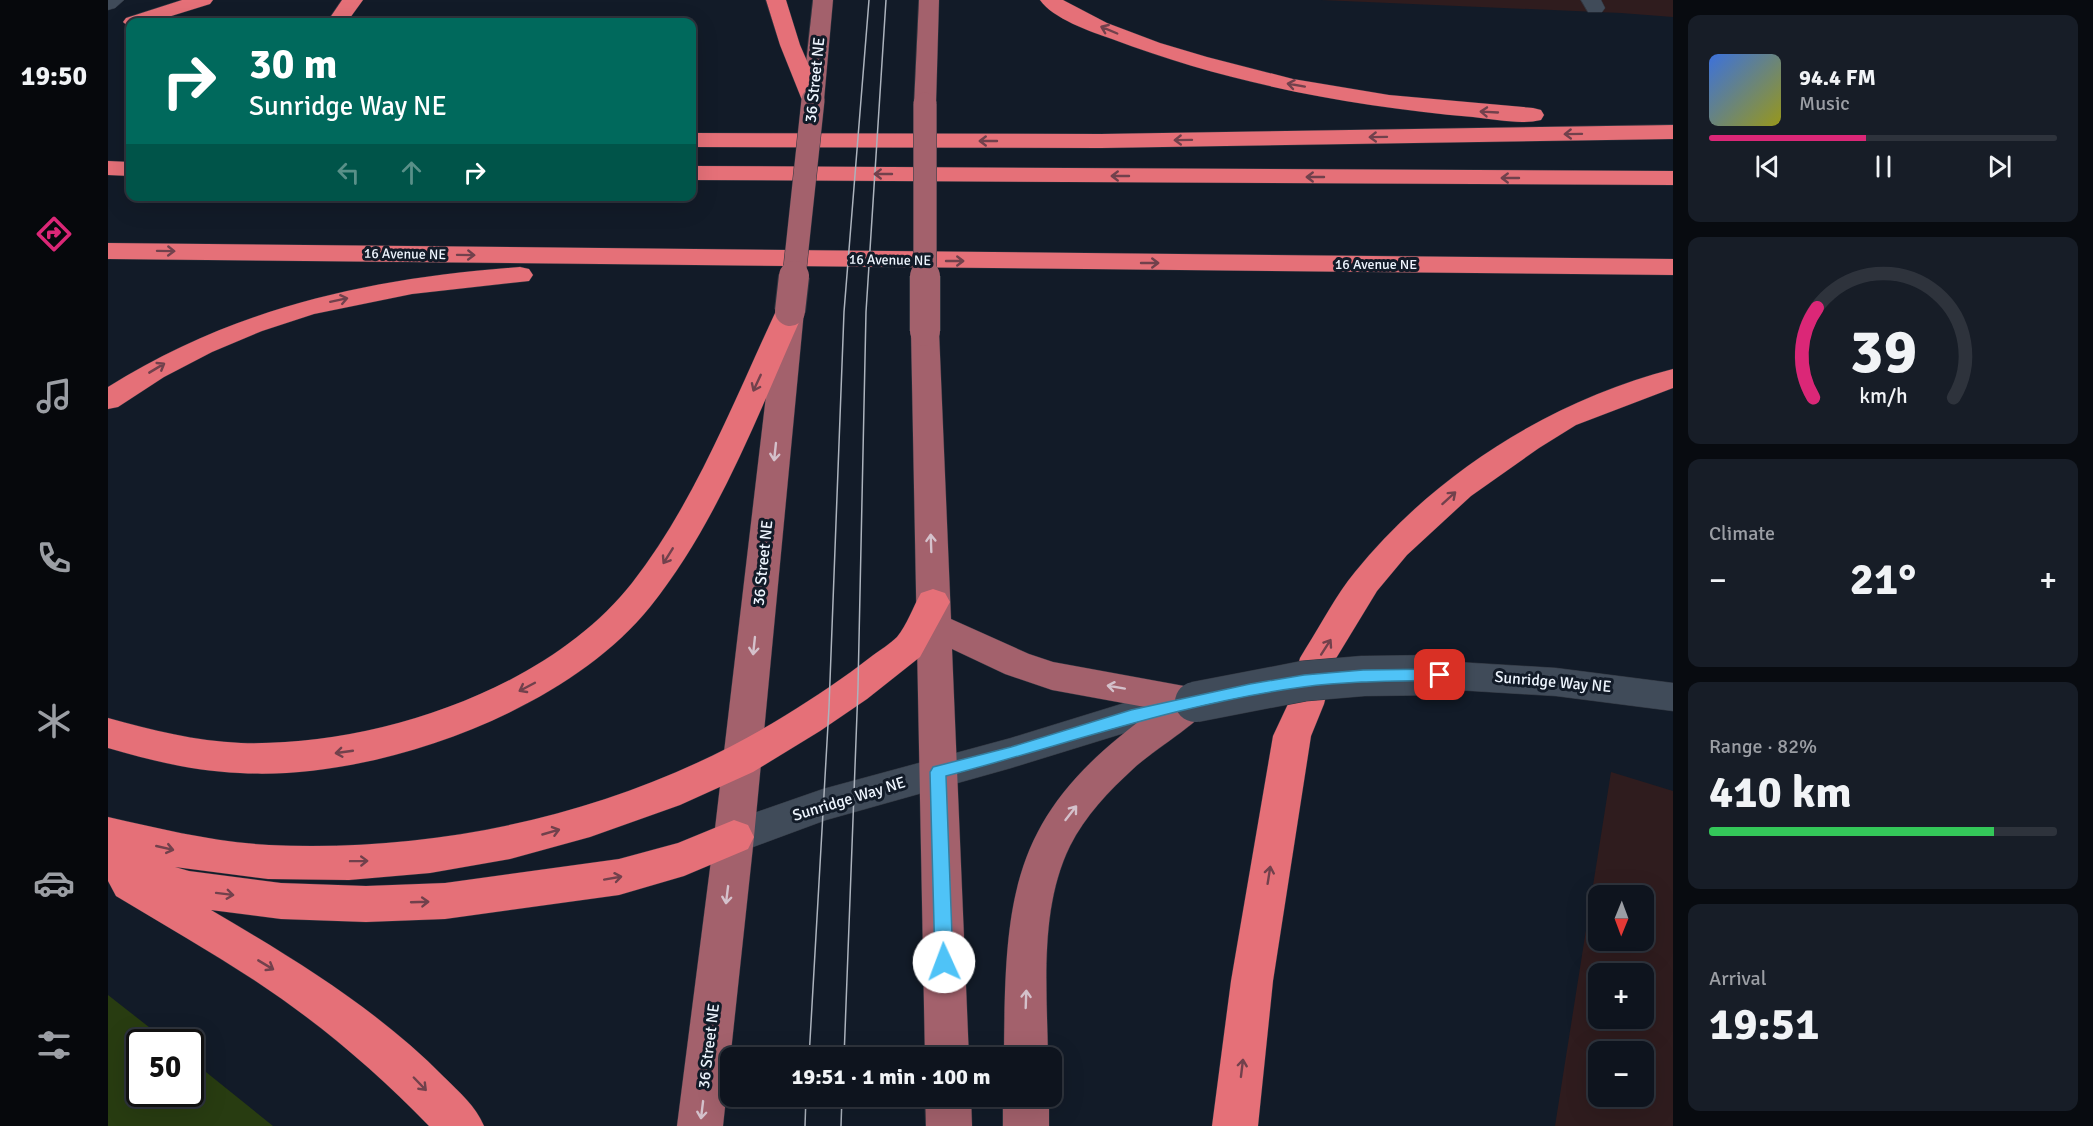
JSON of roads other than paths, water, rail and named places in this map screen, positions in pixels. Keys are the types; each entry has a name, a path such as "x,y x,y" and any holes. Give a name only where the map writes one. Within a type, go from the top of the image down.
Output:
{"highway":[{"path":"146,18 203,0"},
{"path":"339,18 353,0"},
{"path":"776,0 790,45 813,100"},
{"path":"1050,0 1090,22 1132,40 1234,72 1288,84 1408,104 1478,112 1673,122"},
{"path":"696,140 1101,141 1673,132"},
{"path":"108,168 126,169"},
{"path":"696,173 1673,178"},
{"name":"16 Avenue NE","path":"108,251 1673,267"},
{"path":"108,400 178,356 224,336 275,317 384,291 499,276 565,273 805,271 894,260"},
{"path":"108,733 139,745 209,758 281,758 349,752 424,732 489,707 539,681 588,645 628,610 657,574 706,492 790,311"},
{"path":"1235,1126 1252,981 1292,736 1306,704 1318,658 1372,573 1395,547 1460,488 1501,458 1566,418 1614,398 1673,378"},
{"path":"108,834 178,851 306,862 379,861 464,852 539,836 609,816 674,791 742,760 858,687 911,644 933,614"},
{"path":"108,864 189,889 281,901 366,904 445,901 619,878 684,860 734,837"},
{"path":"108,870 273,969 353,1027 407,1071 461,1126"}],"main road":[{"name":"36 Street NE","path":"700,1126 734,837 823,0"},
{"path":"929,0 925,104 925,331 947,1047"},
{"path":"933,614 1017,664 1052,676 1195,702"},
{"path":"1026,1047 1026,997 1031,917 1042,866 1063,823 1112,764 1140,739 1195,702"},
{"path":"948,1107 949,1126"},
{"path":"1026,1107 1026,1126"}],"street":[{"path":"108,4 114,0"},
{"name":"Sunridge Way NE","path":"734,837 823,805 1011,753 1131,716 1304,681 1363,676 1440,675 1522,678 1613,687 1673,697"}],"tram line":[{"path":"810,1047 829,707 844,312 869,0"},
{"path":"844,1047 858,687 866,312 886,0"},
{"path":"805,1126 806,1107"},
{"path":"841,1126 842,1107"}]}
